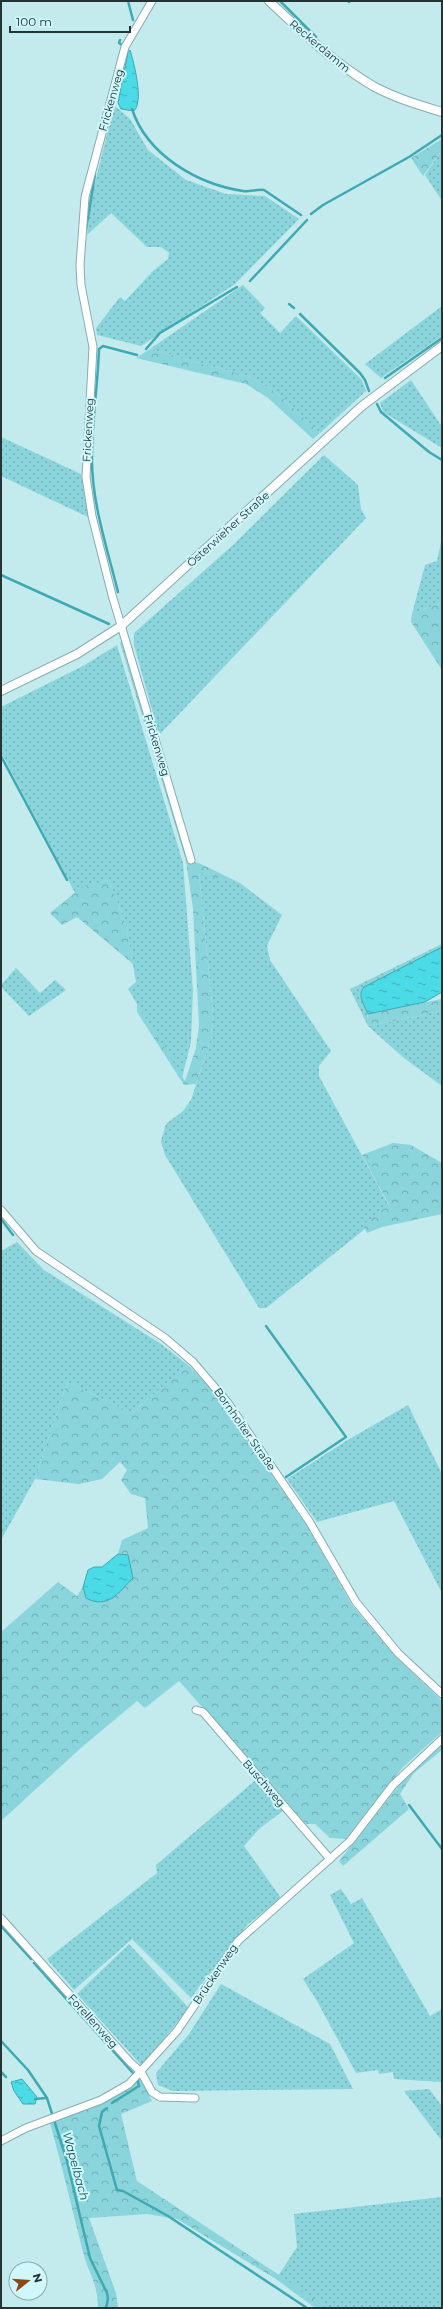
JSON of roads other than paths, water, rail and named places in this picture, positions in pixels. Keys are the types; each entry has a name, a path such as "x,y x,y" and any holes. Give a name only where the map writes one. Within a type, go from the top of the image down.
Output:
{"street":[{"name":"Frickenweg","path":"152,1 126,46 85,196 80,265 81,285 93,347 86,454 86,477 92,516 121,626 191,860"},
{"name":"Reckerdamm","path":"269,1 315,45 344,68 384,91 442,112"},
{"name":"Österwieher Straße","path":"1,691 77,654 121,626 362,406 442,346"},
{"name":"Bornholter Straße","path":"1,1210 36,1251 165,1338 202,1372 228,1403 309,1521 356,1602 398,1653 442,1694"},
{"name":"Buschweg","path":"196,1710 203,1712 330,1859"},
{"name":"Brückenweg","path":"1,2141 26,2128 101,2100 129,2084 177,2031 238,1941 350,1841 407,1770 442,1739"},
{"name":"Forellenweg","path":"1,1918 125,2057 141,2072 152,2092 160,2097 195,2098"}],"water":[{"path":"130,50 136,72 138,91 137,106 134,111 121,109 118,103 128,52"},
{"path":"442,947 442,992 425,1002 368,1014 361,997 364,987"},
{"path":"118,1554 128,1555 133,1578 118,1594 107,1601 94,1601 86,1598 83,1587 88,1570 94,1567 102,1567"},
{"path":"22,2079 37,2097 35,2104 23,2104 14,2091 11,2082"}],"waterway":[{"path":"128,1 133,20"},
{"path":"280,1 316,37"},
{"path":"120,40 119,43 122,45"},
{"path":"132,109 139,125 149,140 176,165 208,182 246,191 264,190 301,215"},
{"path":"311,214 323,205 409,157 442,135"},
{"path":"86,230 95,174"},
{"path":"250,281 307,220"},
{"path":"146,349 160,333 237,287"},
{"path":"289,304 294,308"},
{"path":"300,314 360,373 365,380 369,391"},
{"path":"385,378 442,338"},
{"path":"118,592 100,524 92,472 93,428 99,349 103,346 137,355"},
{"path":"377,404 381,412 429,452 442,460"},
{"path":"1,575 109,624"},
{"path":"1,756 67,880"},
{"path":"1,1219 13,1235"},
{"path":"266,1326 346,1437 286,1477"},
{"path":"409,1805 442,1849"},
{"path":"1,1926 31,1959"},
{"path":"34,1963 133,2073"},
{"name":"Wapelbach","path":"1,2041 28,2070 47,2098 67,2161 90,2258 107,2293 108,2299 106,2308"},
{"path":"1,2072 6,2077"},
{"path":"112,2103 139,2086 138,2081"},
{"path":"35,2099 46,2098"},
{"path":"107,2108 102,2112 99,2126 117,2190 123,2191 168,2216 307,2308"}]}
